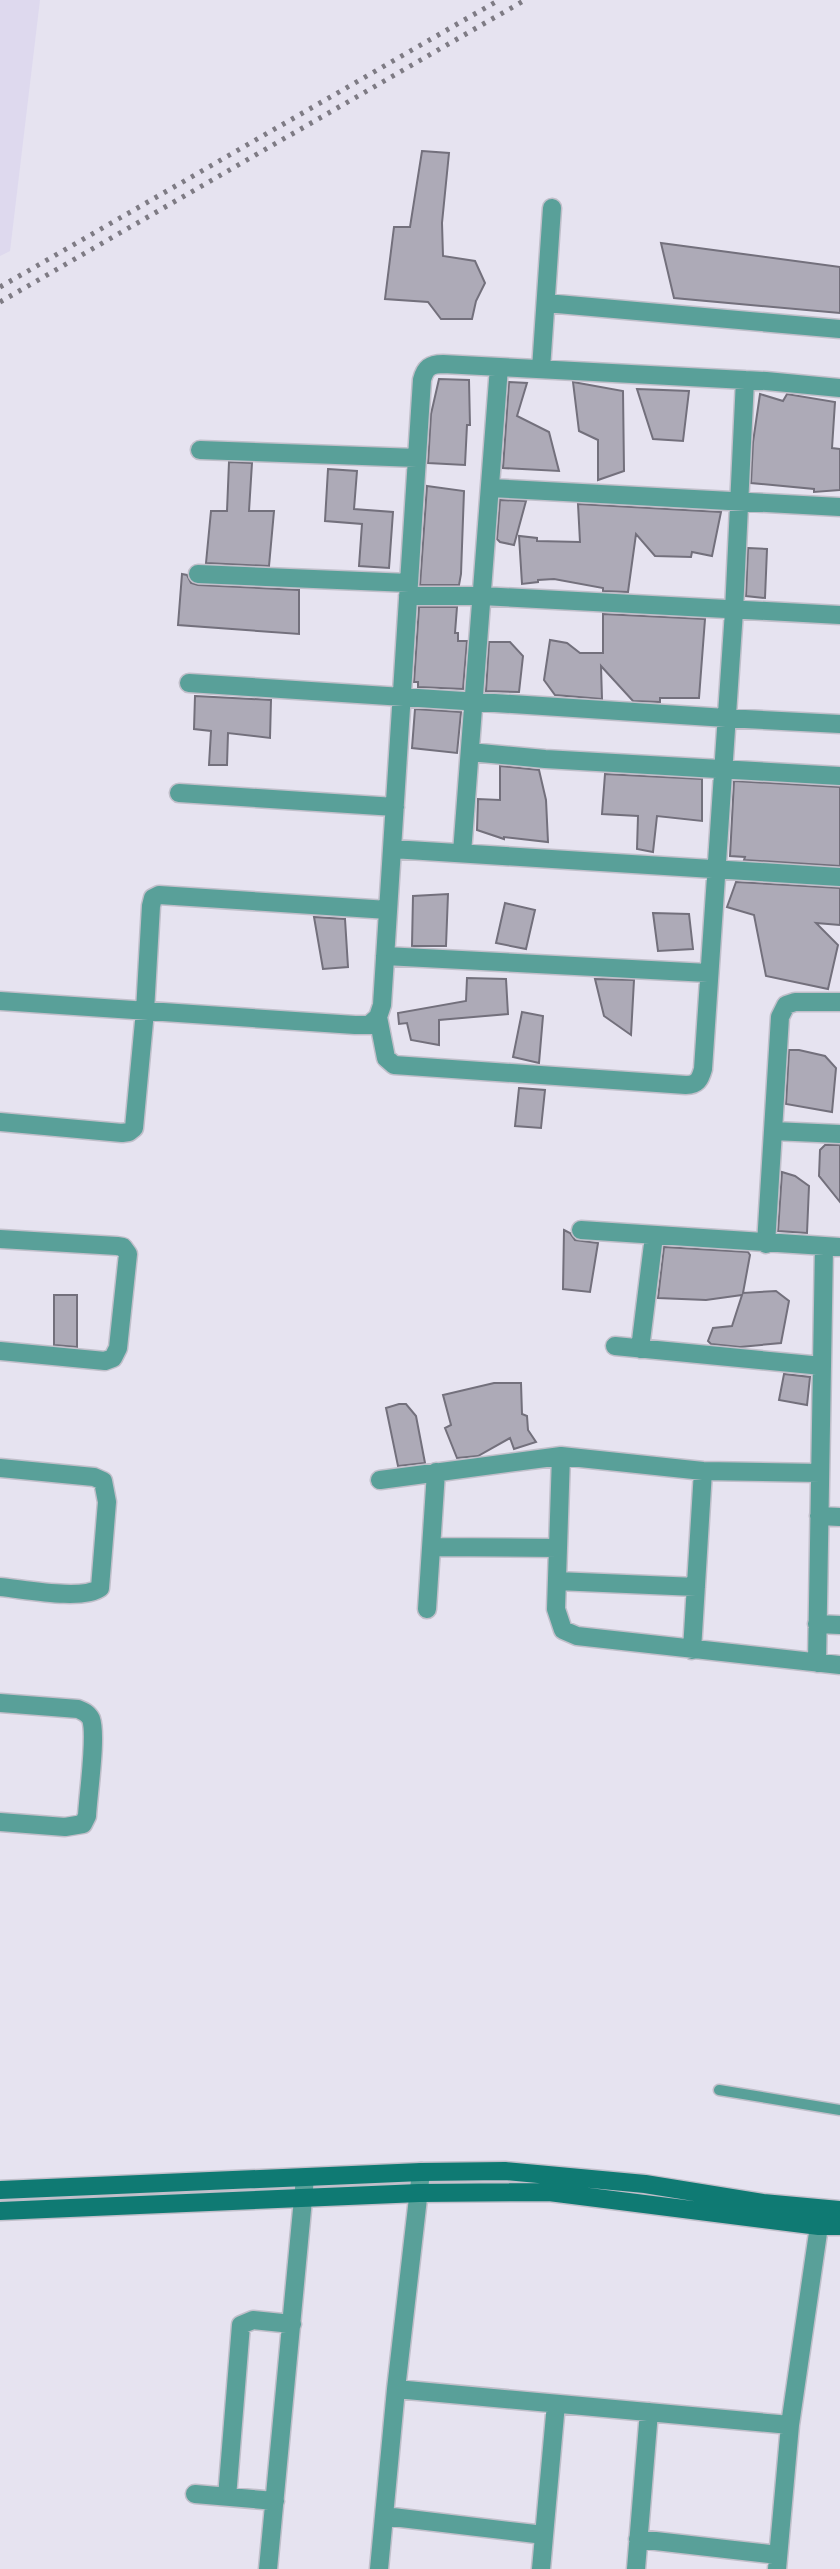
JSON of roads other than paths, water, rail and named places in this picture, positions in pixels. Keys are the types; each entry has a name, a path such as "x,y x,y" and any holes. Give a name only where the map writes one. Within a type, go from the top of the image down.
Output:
{"street":[{"path":"541,369 552,208"},
{"path":"545,303 840,329"},
{"path":"745,380 734,611 703,1069 700,1080 693,1085 394,1065 386,1058 378,1017 382,1005 422,380 425,370 433,364 443,364 745,380 840,388"},
{"path":"463,853 499,367"},
{"path":"200,450 417,458"},
{"path":"490,488 840,507"},
{"path":"198,574 482,596 840,615"},
{"path":"189,683 840,724"},
{"path":"470,752 840,776"},
{"path":"178,793 395,807"},
{"path":"392,849 840,877"},
{"path":"0,1122 129,1132 134,1128 153,898 159,895 388,911"},
{"path":"385,956 708,973"},
{"path":"0,1001 355,1025 369,1025 378,1017"},
{"path":"766,1244 780,1017 786,1005 795,1002 840,1002"},
{"path":"773,1131 840,1135"},
{"path":"581,1230 832,1247 822,1366 817,1663"},
{"path":"640,1349 654,1236"},
{"path":"0,1239 117,1246 123,1247 128,1254 118,1348 113,1358 104,1361 0,1351"},
{"path":"614,1346 822,1366"},
{"path":"380,1479 561,1456 703,1471 820,1474"},
{"path":"561,1456 556,1609 563,1630 577,1636 840,1665"},
{"path":"0,1468 94,1477 103,1481 107,1502 100,1588 93,1593 79,1594 0,1587"},
{"path":"692,1650 703,1471"},
{"path":"427,1609 436,1472"},
{"path":"819,1516 840,1517"},
{"path":"431,1547 558,1548"},
{"path":"557,1581 696,1587"},
{"path":"817,1624 840,1625"},
{"path":"0,1703 78,1709 86,1712 91,1720 92,1734 87,1816 83,1824 65,1826 0,1822"},
{"path":"379,2569 421,2172"},
{"path":"0,2190 421,2172 529,2172 645,2184 763,2203 840,2210"},
{"path":"268,2569 306,2178"},
{"path":"0,2211 419,2193 549,2192 819,2226 840,2226"},
{"path":"638,2539 777,2562 790,2425 819,2226"},
{"path":"227,2497 241,2325 253,2320 292,2324"},
{"path":"396,2389 790,2425"},
{"path":"541,2569 556,2404"},
{"path":"636,2569 649,2412"},
{"path":"195,2494 275,2501"},
{"path":"384,2516 544,2535"}],"lane":[{"path":"719,2090 840,2110"}],"railway":[{"path":"0,287 499,0"},
{"path":"0,302 525,0"}]}
